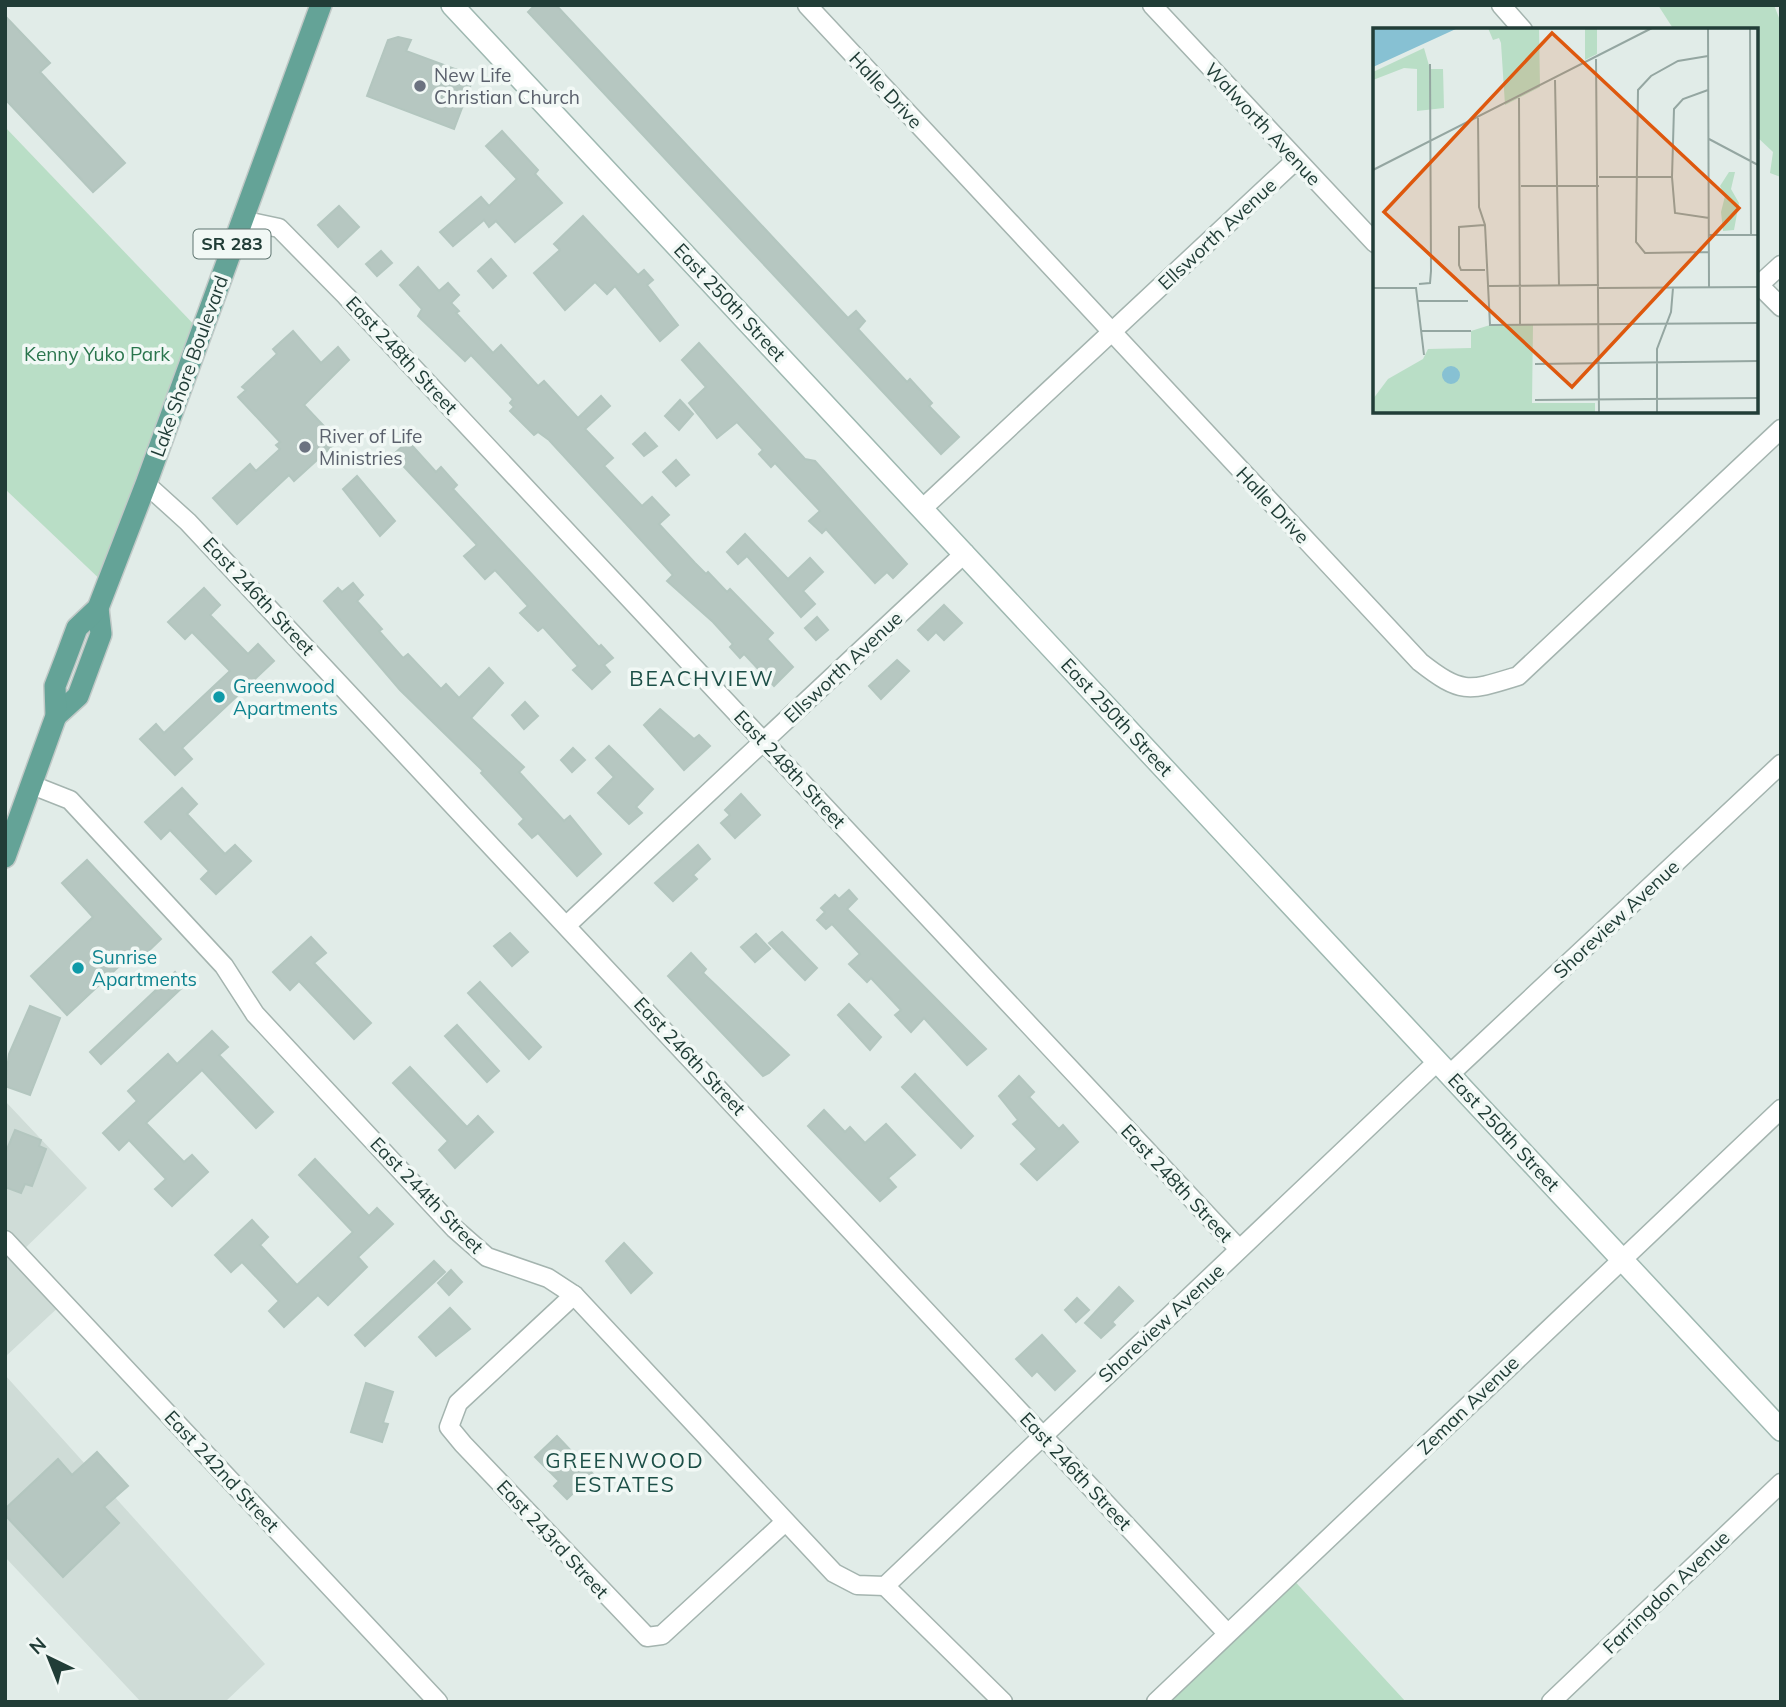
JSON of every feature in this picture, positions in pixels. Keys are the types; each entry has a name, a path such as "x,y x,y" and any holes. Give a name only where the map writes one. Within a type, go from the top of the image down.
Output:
{"main road":[{"name":"Lake Shore Boulevard","path":"5,857 56,716 78,696 100,634 97,608 146,484 321,5"}],"street":[{"name":"East 250th Street","path":"452,5 1781,1430"},
{"name":"Halle Drive","path":"807,5 1420,662 1443,680 1474,689 1518,676 1781,429"},
{"name":"Walworth Avenue","path":"1152,5 1373,241"},
{"path":"1500,5 1521,28"},
{"name":"Ellsworth Avenue","path":"923,508 1296,160"},
{"name":"East 248th Street","path":"241,220 279,228 1239,1249"},
{"path":"1781,265 1758,284 1781,307"},
{"name":"East 246th Street","path":"146,484 188,522 568,924 1227,1633"},
{"name":"Ellsworth Avenue","path":"568,924 965,553"},
{"name":"Shoreview Avenue","path":"885,1586 1239,1249 1781,764"},
{"name":"East 244th Street","path":"32,785 70,800 225,966 255,1014 455,1229 487,1257 548,1278 574,1295 834,1573 857,1585 885,1586"},
{"name":"Zeman Avenue","path":"1156,1702 1781,1109"},
{"name":"East 242nd Street","path":"5,1240 438,1702"},
{"name":"East 243rd Street","path":"574,1295 458,1403 449,1427 647,1637 662,1635 785,1522"},
{"name":"Farringdon Avenue","path":"1551,1702 1781,1483"},
{"path":"885,1586 1003,1702"}],"shaded area":[{"path":"5,1101 87,1188 19,1254 64,1302 5,1357"},
{"path":"5,1375 265,1664 225,1702 141,1702 5,1557"}],"green space":[{"path":"1658,5 1774,5 1781,23 1781,177 1770,173 1773,152 1758,138 1758,28 1673,28"},
{"name":"Kenny Yuko Park","path":"5,127 201,332 106,585 5,489"},
{"path":"1289,1575 1406,1702 1156,1702"}],"building":[{"path":"535,5 556,5 848,318 856,311 865,321 858,329 907,382 910,379 932,403 929,406 959,437 941,454 528,12"},
{"path":"5,16 50,63 40,72 125,163 93,192 5,99"},
{"name":"New Life Christian Church","path":"398,37 411,40 406,51 474,76 454,129 367,96 388,40"},
{"path":"502,131 538,170 535,174 562,203 515,242 496,221 489,227 484,220 453,246 440,232 481,197 489,206 517,179 486,146"},
{"path":"339,206 359,227 338,247 318,225"},
{"path":"583,216 638,275 644,270 653,280 647,285 678,325 660,341 615,286 607,294 595,282 565,310 534,273 560,250 554,244"},
{"path":"381,251 392,263 377,276 366,264"},
{"path":"491,259 506,276 493,288 478,271"},
{"path":"418,267 439,291 448,283 459,295 451,303 459,311 456,313 493,353 501,345 538,386 544,381 578,418 601,396 610,406 585,429 613,458 604,466 642,506 652,497 669,515 659,524 706,574 708,572 727,592 730,589 773,633 767,639 793,667 774,686 744,654 740,658 730,647 733,644 713,622 667,581 673,575 549,440 538,432 534,435 510,411 514,407 510,403 513,399 471,355 465,361 418,316 422,309 400,285"},
{"name":"River of Life Ministries","path":"293,331 321,363 338,347 349,360 304,405 338,441 294,481 289,475 237,524 213,498 250,464 256,471 280,449 276,445 280,442 238,397 246,390 242,387 277,354 273,349"},
{"path":"699,343 805,459 815,461 907,564 893,578 887,572 875,583 826,529 822,533 809,521 820,511 775,463 771,467 759,454 763,450 737,422 717,438 689,403 706,387 682,360"},
{"path":"680,400 693,414 679,430 665,416"},
{"path":"645,433 657,446 644,456 633,444"},
{"path":"408,441 436,472 441,467 457,485 453,489 599,647 601,645 613,658 604,665 610,672 592,689 573,670 578,666 543,627 538,631 520,613 528,606 495,570 485,579 464,556 477,545 393,455"},
{"path":"676,460 689,475 676,486 663,472"},
{"path":"357,476 395,521 380,536 343,489"},
{"path":"745,534 788,579 810,558 823,572 803,591 815,604 801,617 747,556 738,564 727,552"},
{"path":"353,583 363,595 357,601 382,629 379,631 403,658 408,654 441,689 446,684 459,698 489,668 503,683 471,718 524,767 519,772 564,821 570,816 601,854 577,876 538,833 532,838 519,824 524,819 481,773 483,771 400,690 324,601 338,588 342,592"},
{"name":"Greenwood Apartments","path":"204,588 220,605 210,615 248,654 258,644 274,661 182,748 192,759 175,775 140,739 156,724 164,733 230,671 192,632 185,639 168,622"},
{"path":"944,605 962,623 944,640 936,632 928,640 918,630"},
{"path":"817,617 828,630 816,640 805,628"},
{"path":"897,660 909,671 881,699 869,686"},
{"path":"525,702 538,716 524,729 512,715"},
{"path":"660,709 694,739 699,735 710,746 684,770 644,725"},
{"path":"609,746 653,789 636,807 642,813 629,824 598,793 614,777 596,758"},
{"path":"573,748 585,760 572,772 561,760"},
{"path":"182,788 197,804 187,814 225,854 235,845 251,861 216,894 201,879 209,871 170,830 161,839 145,822"},
{"path":"741,794 760,815 735,838 721,823 730,815 725,810"},
{"path":"698,845 710,859 693,875 697,879 673,901 655,883"},
{"path":"87,860 161,939 136,963 130,956 67,1015 31,976 93,917 62,883"},
{"path":"849,890 857,899 847,909 986,1049 967,1065 924,1018 911,1032 895,1015 901,1010 871,978 867,982 849,964 860,954 832,924 826,929 817,920 825,912 821,908 835,895 839,899"},
{"path":"782,932 817,968 805,980 769,943"},
{"path":"510,933 528,952 512,966 494,946"},
{"path":"756,934 770,949 755,962 741,947"},
{"path":"311,937 326,953 314,963 371,1023 354,1039 299,981 290,990 273,972"},
{"path":"691,953 706,969 703,973 789,1055 769,1073 763,1076 668,976"},
{"path":"175,972 186,984 101,1064 90,1052"},
{"path":"480,982 541,1047 529,1059 468,993"},
{"path":"849,1004 881,1037 870,1050 838,1015"},
{"path":"30,1006 60,1018 30,1095 5,1086 9,1054"},
{"path":"457,1025 499,1071 487,1082 445,1036"},
{"path":"212,1031 228,1047 219,1055 273,1112 256,1128 202,1070 146,1123 184,1162 192,1155 208,1172 172,1206 155,1189 166,1179 129,1140 119,1150 103,1133 137,1101 128,1091 168,1054 177,1064"},
{"path":"410,1067 467,1127 478,1116 493,1132 455,1168 439,1150 448,1141 393,1083"},
{"path":"915,1074 973,1136 961,1148 902,1087"},
{"path":"1019,1076 1034,1092 1029,1097 1059,1129 1063,1125 1078,1142 1037,1180 1021,1164 1037,1149 1013,1124 1018,1120 999,1096"},
{"path":"824,1110 845,1132 850,1127 865,1143 886,1124 915,1155 888,1178 896,1187 880,1201 808,1126"},
{"path":"15,1130 41,1140 39,1146 46,1149 32,1186 25,1184 21,1193 5,1187 5,1154"},
{"path":"315,1159 369,1216 377,1208 393,1224 358,1257 367,1267 328,1305 318,1295 284,1327 269,1311 279,1301 242,1262 231,1272 215,1255 252,1220 268,1237 260,1245 297,1285 353,1232 299,1175"},
{"path":"624,1243 652,1273 631,1293 606,1261"},
{"path":"434,1261 445,1272 365,1346 355,1335"},
{"path":"451,1270 462,1282 449,1295 438,1283"},
{"path":"1119,1287 1133,1301 1112,1322 1115,1325 1101,1338 1085,1323"},
{"path":"1077,1298 1089,1310 1076,1322 1065,1310"},
{"path":"450,1308 470,1329 436,1356 419,1337"},
{"path":"1042,1335 1075,1371 1055,1390 1037,1371 1032,1376 1016,1359"},
{"path":"366,1383 393,1392 383,1423 388,1424 382,1442 351,1432"},
{"path":"557,1436 593,1474 567,1499 554,1486 559,1481 535,1457"},
{"path":"97,1452 128,1486 104,1507 119,1523 63,1577 5,1515 5,1509 58,1459 72,1475"}],"place":[{"name":"New Life Christian Church","path":"420,86"},
{"name":"River of Life Ministries","path":"305,447"},
{"name":"Greenwood Apartments","path":"219,697"},
{"name":"Sunrise Apartments","path":"78,968"}],"district":[{"name":"BEACHVIEW","path":"702,679"},
{"name":"GREENWOOD ESTATES","path":"625,1473"}]}
